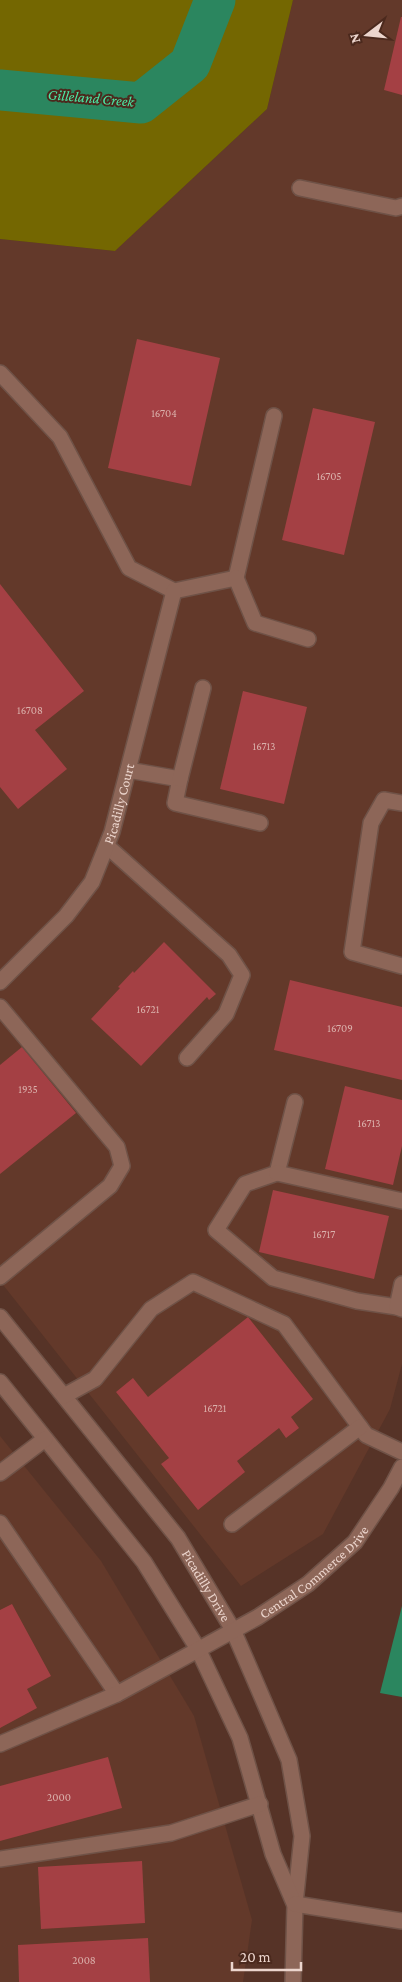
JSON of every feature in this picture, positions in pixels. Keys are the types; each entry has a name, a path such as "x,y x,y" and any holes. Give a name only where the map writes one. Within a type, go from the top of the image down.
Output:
{"street":[{"path":"300,188 396,208 402,206"},
{"path":"0,373 60,437 129,568 174,591 236,578"},
{"path":"274,416 236,578 256,623 308,638"},
{"name":"Picadilly Court","path":"3,973 66,916 92,882 112,832 174,591"},
{"path":"203,688 175,804 260,823"},
{"path":"128,770 180,778"},
{"path":"402,803 384,800 371,823 352,952 402,966"},
{"path":"107,846 229,955 242,975 226,1014 187,1058"},
{"path":"0,1006 117,1147 122,1166 110,1186 0,1277"},
{"path":"277,1172 295,1102"},
{"path":"402,1201 277,1172 245,1184 216,1230 273,1278 357,1302 400,1308 402,1284"},
{"path":"64,1396 95,1379 150,1310 193,1282 284,1324 366,1435 402,1452"},
{"name":"Picadilly Drive","path":"0,1317 178,1538 233,1630 289,1760 302,1836 295,1904 293,1982"},
{"name":"Picadilly Drive","path":"0,1382 144,1562 198,1649 240,1738 273,1854 295,1904"},
{"path":"232,1524 360,1427"},
{"path":"0,1473 45,1439"},
{"name":"Central Commerce Drive","path":"0,1744 117,1694 258,1618 308,1584 355,1542 391,1488 402,1467"},
{"path":"0,1523 117,1694"},
{"path":"0,1859 171,1833 260,1804"},
{"path":"295,1904 402,1921"}],"shaded area":[{"path":"0,0 293,0 267,109 115,251 0,239"},
{"path":"293,0 402,0 402,1364 390,1409 323,1534 241,1586 0,1281 0,239 115,251 267,109"},
{"path":"0,1436 101,1561 194,1716 252,1920 243,1982 0,1982"},
{"path":"402,1606 402,1697 380,1693"}],"building":[{"path":"402,17 402,95 384,90"},
{"path":"137,339 220,358 191,486 108,468"},
{"path":"313,408 375,422 344,555 282,540"},
{"path":"0,584 84,691 35,730 67,769 18,809 0,787"},
{"path":"243,691 307,707 284,804 220,789"},
{"path":"164,942 216,994 209,1000 207,997 141,1066 91,1019 133,971 134,973"},
{"path":"290,980 402,1007 402,1080 274,1050"},
{"path":"22,1047 76,1113 0,1174 0,1065"},
{"path":"345,1086 402,1100 402,1146 393,1185 325,1169"},
{"path":"273,1190 389,1216 374,1279 259,1252"},
{"path":"248,1317 313,1399 291,1417 299,1428 286,1438 279,1428 237,1461 245,1472 198,1510 161,1464 169,1458 116,1392 133,1378 148,1397"},
{"path":"12,1604 51,1676 27,1689 37,1708 0,1728 0,1610"},
{"path":"108,1757 122,1808 0,1841 0,1786"},
{"path":"142,1861 145,1923 41,1929 38,1867"},
{"path":"148,1938 150,1982 19,1982 18,1945"}],"waterway":[{"name":"Gilleland Creek","path":"0,90 141,103 190,64 215,0"}]}
